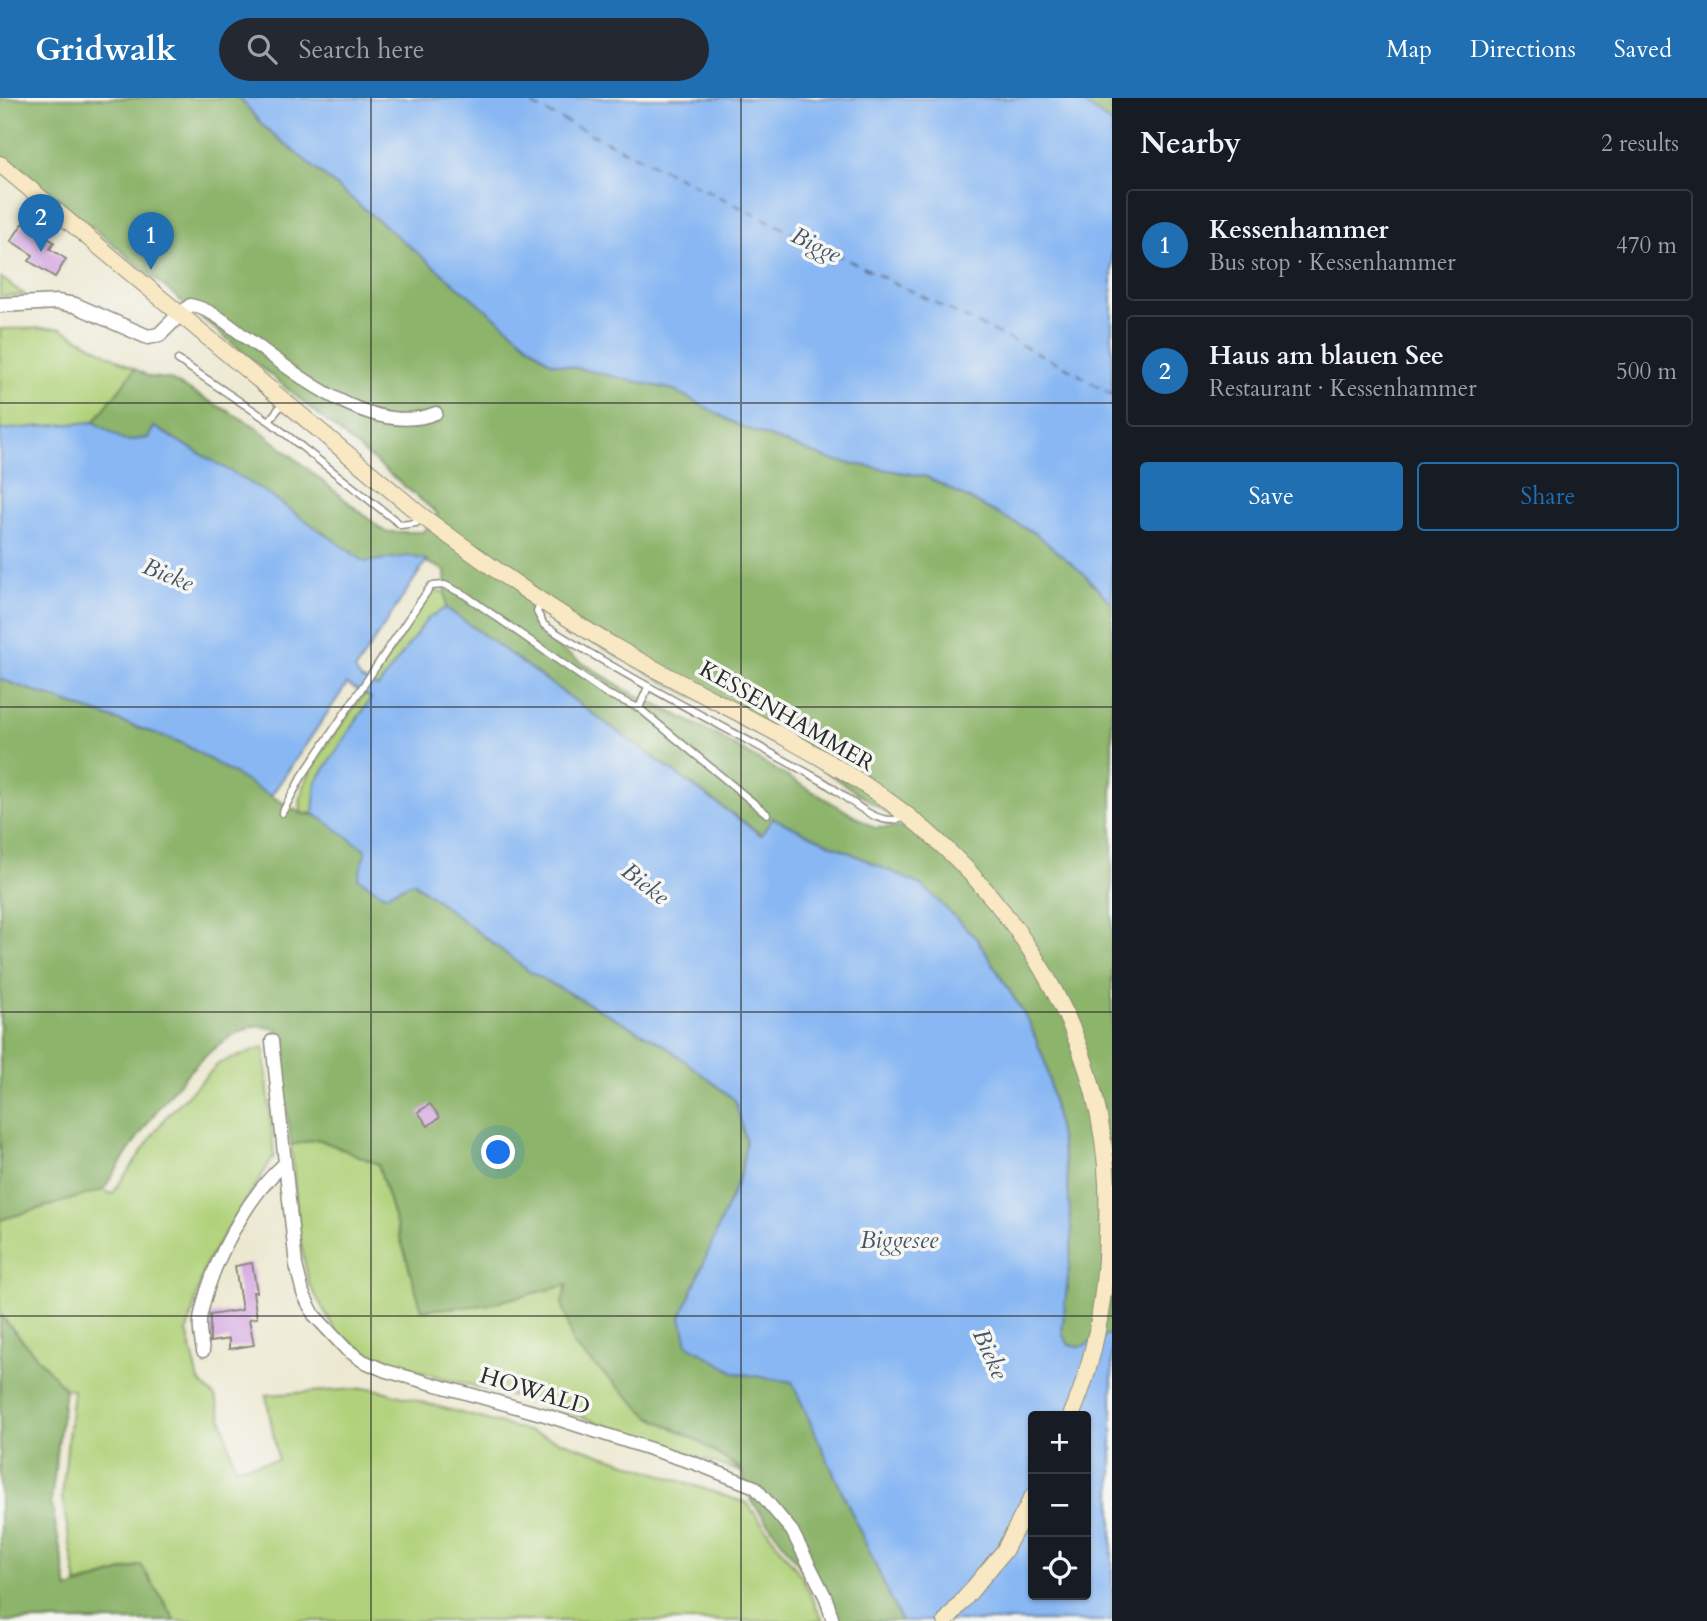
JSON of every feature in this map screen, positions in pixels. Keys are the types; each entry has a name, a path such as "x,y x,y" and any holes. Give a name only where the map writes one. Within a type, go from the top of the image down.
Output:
{"main road":[{"name":"KESSENHAMMER","path":"0,164 422,516 542,600 623,651 758,722 860,782 905,816 977,879 1002,909 1046,974 1065,1009 1096,1100 1106,1172 1108,1237 1097,1330 1081,1393 1073,1411"},
{"path":"946,1621 1004,1550 1028,1505"}],"street":[{"path":"0,305 57,302 75,305 148,337 159,335 190,305 210,312 303,377 370,413 393,419 416,420 436,413"},
{"name":"HOWALD","path":"272,1041 283,1165 296,1265 303,1293 314,1315 346,1349 386,1371 545,1415 755,1487 792,1531 826,1598 833,1621"},
{"path":"203,1352 201,1315 222,1251 267,1179 283,1165"}],"lane":[{"path":"178,360 269,421 401,524 416,523 422,516"},
{"path":"269,421 284,401"},
{"path":"282,813 357,694 431,586 445,584 465,595 605,693 639,708 767,814"},
{"path":"542,600 537,612 544,625 649,687 829,784 881,820 898,821 905,816"},
{"path":"639,708 649,687"}],"green space":[{"path":"0,98 240,98 262,124 550,362 674,390 740,426 832,460 927,477 1035,533 1085,574 1112,604 1112,1333 1084,1346 1069,1345 1062,1333 1072,1238 1067,1175 1046,1065 1029,1022 977,939 923,886 773,818 762,835 446,608 445,571 415,559 365,562 259,488 154,427 148,438 125,441 94,422 135,369 150,377 169,379 255,426 385,532 423,532 438,514 97,231 0,160","holes":["529,604 622,659 801,755 908,827 875,828 713,733 628,691 547,641 540,634"]},
{"path":"1077,98 1112,98 1112,124"},
{"path":"0,277 25,295 0,296"},
{"path":"60,328 135,369 94,422 0,430 0,329"},
{"path":"432,590 446,593 446,608 428,618 378,688 371,684"},
{"path":"0,679 182,743 302,814 311,814 328,821 367,850 358,878 384,895 413,882 530,972 663,1044 735,1100 747,1141 741,1174 682,1316 736,1373 792,1381 901,1621 832,1621 805,1573 751,1500 741,1469 697,1440 649,1416 573,1345 562,1303 567,1285 485,1305 422,1310 378,1164 318,1139 291,1145 277,1029 250,1027 228,1038 207,1055 167,1098 103,1190 0,1220"},
{"path":"365,693 371,698 316,782 313,813 302,814 300,801 312,769"},
{"path":"264,1047 274,1156 206,1264 187,1331 199,1381 216,1398 235,1467 278,1460 266,1395 371,1388 542,1435 747,1503 802,1577 823,1621 176,1621 141,1565 77,1585 62,1497 73,1390 65,1389 0,1315 0,1220 103,1190 112,1194 165,1118 219,1063"},
{"path":"318,1139 378,1164 422,1310 485,1305 568,1285 649,1416 697,1440 744,1473 547,1405 382,1362 337,1333 309,1284 299,1235 291,1145"},
{"path":"0,1315 65,1389 51,1502 68,1589 141,1565 176,1621 0,1621"}],"water":[{"name":"Bigge","path":"240,98 1077,98 1112,124 1112,604 1084,574 1035,533 927,477 832,460 740,426 674,390 550,362 261,124"},
{"name":"Biggesee","path":"94,422 125,441 148,438 154,427 259,488 365,562 409,556 427,560 355,670 361,679 378,687 428,618 446,608 761,835 773,818 923,886 977,939 1029,1022 1046,1065 1067,1175 1072,1238 1062,1333 1069,1345 1083,1346 1112,1333 1112,1621 901,1621 792,1382 736,1373 687,1344 681,1317 741,1173 746,1141 735,1100 663,1044 530,972 413,882 384,895 358,878 366,850 313,813 316,782 371,698 347,684 271,796 182,743 0,679 0,430"}],"building":[{"path":"23,223 54,242 50,249 66,259 55,277 29,261 33,255 11,241"},
{"path":"430,1104 440,1117 428,1126 418,1112"},
{"path":"252,1263 257,1292 253,1292 257,1318 249,1319 254,1345 229,1349 229,1339 210,1342 210,1315 242,1310 235,1266"}],"ferry route":[{"path":"518,98 1068,368 1112,395"}],"place":[{"name":"Haus am blauen See","path":"41,252"},
{"name":"Kessenhammer","path":"151,270"}],"water label":[{"name":"Bieke","path":"168,575"},
{"name":"Bieke","path":"645,884"},
{"name":"Bieke","path":"990,1354"}]}
